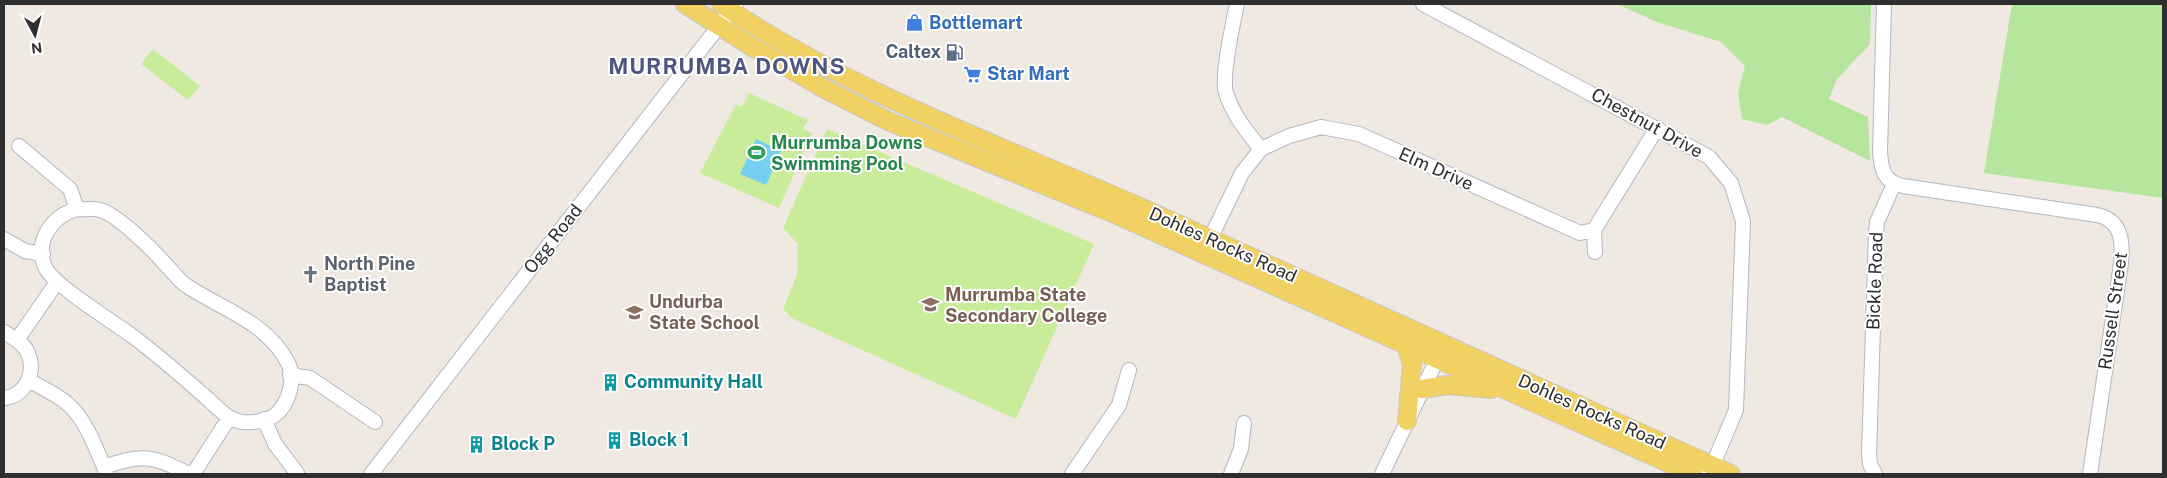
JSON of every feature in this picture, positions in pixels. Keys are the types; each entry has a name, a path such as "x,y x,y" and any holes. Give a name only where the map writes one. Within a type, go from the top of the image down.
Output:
{"main road":[{"name":"Dohles Rocks Road","path":"685,4 718,27 825,89 888,122 1117,214 1406,345 1440,352 1511,392 1693,474"},
{"name":"Dohles Rocks Road","path":"729,6 817,60 959,130 1210,239 1440,352 1711,470 1731,474"},
{"path":"1406,345 1412,366 1407,421"},
{"path":"1422,389 1448,385 1511,392"}],"street":[{"path":"1237,4 1227,59 1226,92 1240,123 1261,149"},
{"name":"Chestnut Drive","path":"1423,4 1709,157 1731,183 1743,221 1736,410 1711,470"},
{"path":"1884,4 1880,159 1885,176 1894,184"},
{"name":"Ogg Road","path":"371,474 718,27 729,6"},
{"name":"Elm Drive","path":"1210,239 1242,173 1261,149 1289,136 1321,127 1359,134 1580,233 1594,230"},
{"path":"1595,252 1594,230 1657,128"},
{"path":"19,146 70,189 77,209"},
{"name":"Bickle Road","path":"1875,474 1870,464 1869,454 1876,227 1894,184"},
{"name":"Russell Street","path":"1894,184 2090,213 2107,218 2117,228 2122,241 2120,263 2090,474"},
{"path":"77,209 101,210 114,218 133,232 186,285 247,319 271,340 289,364 291,386 285,403 275,415 264,419 242,422 229,418 185,378 130,334 57,282 45,267 44,254 44,234 56,220 69,211 77,209"},
{"path":"4,239 25,251 44,254"},
{"path":"17,340 57,282"},
{"path":"4,332 17,340 28,352 30,369 29,380 20,392 4,398"},
{"path":"1382,474 1440,352"},
{"path":"1072,474 1119,405 1129,370"},
{"path":"290,375 310,378 375,422"},
{"path":"29,380 68,404 88,433 105,471 134,458 153,458 191,474 229,418"},
{"path":"264,419 275,444 297,473"},
{"path":"1231,474 1241,449 1244,422"}],"green space":[{"path":"1617,4 1871,4 1870,44 1837,79 1829,99 1868,117 1870,161 1782,117 1767,125 1742,119 1738,93 1745,66 1721,42 1657,22"},
{"path":"2012,4 2163,4 2163,198 1984,173"},
{"path":"153,49 200,86 188,100 141,64"},
{"name":"Murrumba Downs Swimming Pool","path":"749,93 808,120 803,129 812,133 779,208 700,173 736,104 742,107"},
{"name":"Murrumba State Secondary College","path":"827,129 1094,244 1016,419 793,319 783,309 797,275 798,244 783,228"}],"water":[{"path":"756,139 781,151 766,185 740,174"}],"place":[{"name":"Bottlemart","path":"915,23"},
{"name":"Caltex","path":"955,52"},
{"name":"Star Mart","path":"973,74"},
{"name":"Murrumba Downs Swimming Pool","path":"757,153"},
{"name":"North Pine Baptist","path":"310,274"},
{"name":"Murrumba State Secondary College","path":"931,305"},
{"name":"Undurba State School","path":"635,312"},
{"name":"Community Hall","path":"610,382"},
{"name":"Block 1","path":"615,440"},
{"name":"Block P","path":"477,444"}],"district":[{"name":"MURRUMBA DOWNS","path":"727,66"}]}
